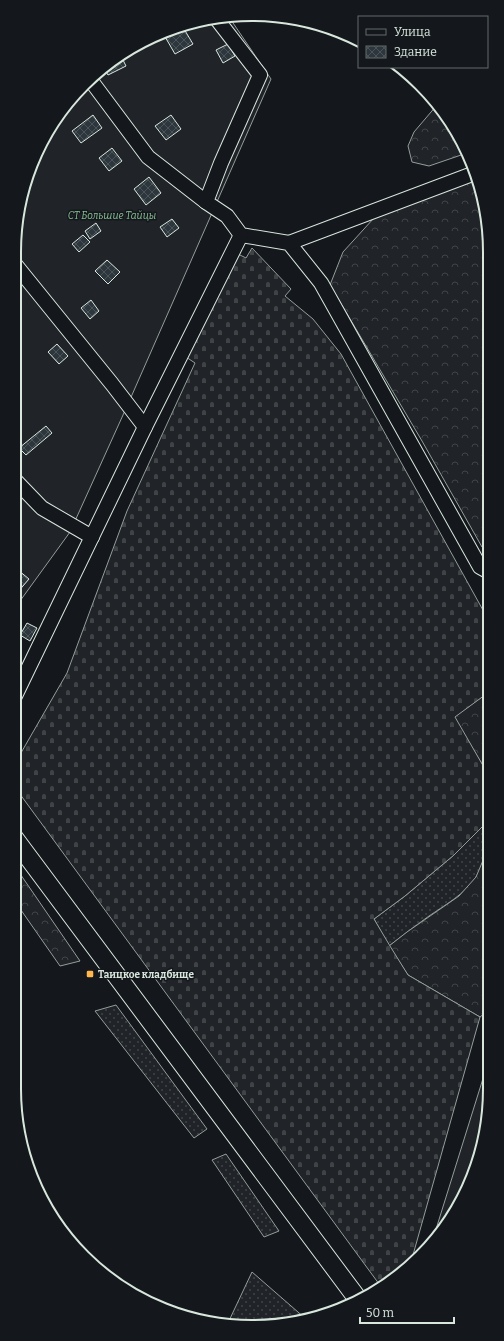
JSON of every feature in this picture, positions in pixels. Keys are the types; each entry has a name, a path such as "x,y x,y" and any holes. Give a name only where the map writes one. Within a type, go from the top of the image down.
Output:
{"main road":[{"path":"21,847 355,1295"}],"street":[{"path":"206,202 221,163 260,75 220,23"},
{"path":"94,84 148,157 206,202 227,216 241,235 289,243 470,175"},
{"path":"21,684 145,427 241,235"},
{"path":"289,243 321,283 480,567 483,569"},
{"path":"21,272 145,427"},
{"path":"21,486 42,508 92,538"}],"green space":[{"name":"СТ Большие Тайцы","path":"232,22 271,79 70,532 21,600 21,237 25,207 33,178 52,136 69,111 100,78 111,69 150,45 178,33 207,25"},
{"path":"433,109 452,136 461,155 429,166 412,162 408,146 414,132"},
{"path":"472,180 479,207 483,237 483,548 330,285 343,252 374,218"},
{"path":"252,248 291,289 285,296 313,319 341,354 483,610 483,696 455,717 483,766 483,826 454,855 405,896 374,919 408,975 480,1017 413,1254 393,1272 378,1282 21,796 21,753 67,673 127,511 195,363 186,357 234,252 246,258"},
{"path":"483,696 483,766 454,717"},
{"path":"483,826 483,861 476,877 466,889 454,899 389,946 374,919 405,896 454,855"},
{"path":"483,860 483,1015 480,1017 408,975 389,946 459,896 476,877"},
{"path":"21,875 80,961 60,966 21,910"},
{"path":"116,1005 207,1129 194,1138 95,1011"},
{"path":"483,1078 483,1104 479,1134 471,1163 459,1191 436,1228"},
{"path":"226,1154 279,1231 264,1237 212,1160"},
{"path":"252,1272 301,1315 267,1320 230,1319"}],"building":[{"path":"185,31 193,44 175,54 166,38"},
{"path":"228,44 235,56 223,63 216,50"},
{"path":"123,61 126,66 108,75 107,73"},
{"path":"93,115 102,128 81,143 72,131"},
{"path":"171,115 181,129 166,140 155,126"},
{"path":"112,148 122,161 109,171 99,158"},
{"path":"149,177 161,193 146,205 134,189"},
{"path":"172,219 179,228 167,237 160,227"},
{"path":"96,223 101,231 90,239 85,231"},
{"path":"83,235 90,242 79,252 72,244"},
{"path":"107,260 120,272 108,284 95,271"},
{"path":"91,300 99,311 90,319 81,308"},
{"path":"57,344 68,356 59,364 48,352"},
{"path":"46,426 52,433 26,455 21,450 21,446"},
{"path":"21,572 29,579 21,588"},
{"path":"27,623 37,628 30,641 21,636"}],"place":[{"name":"Таицкое кладбище","path":"90,974"}]}
